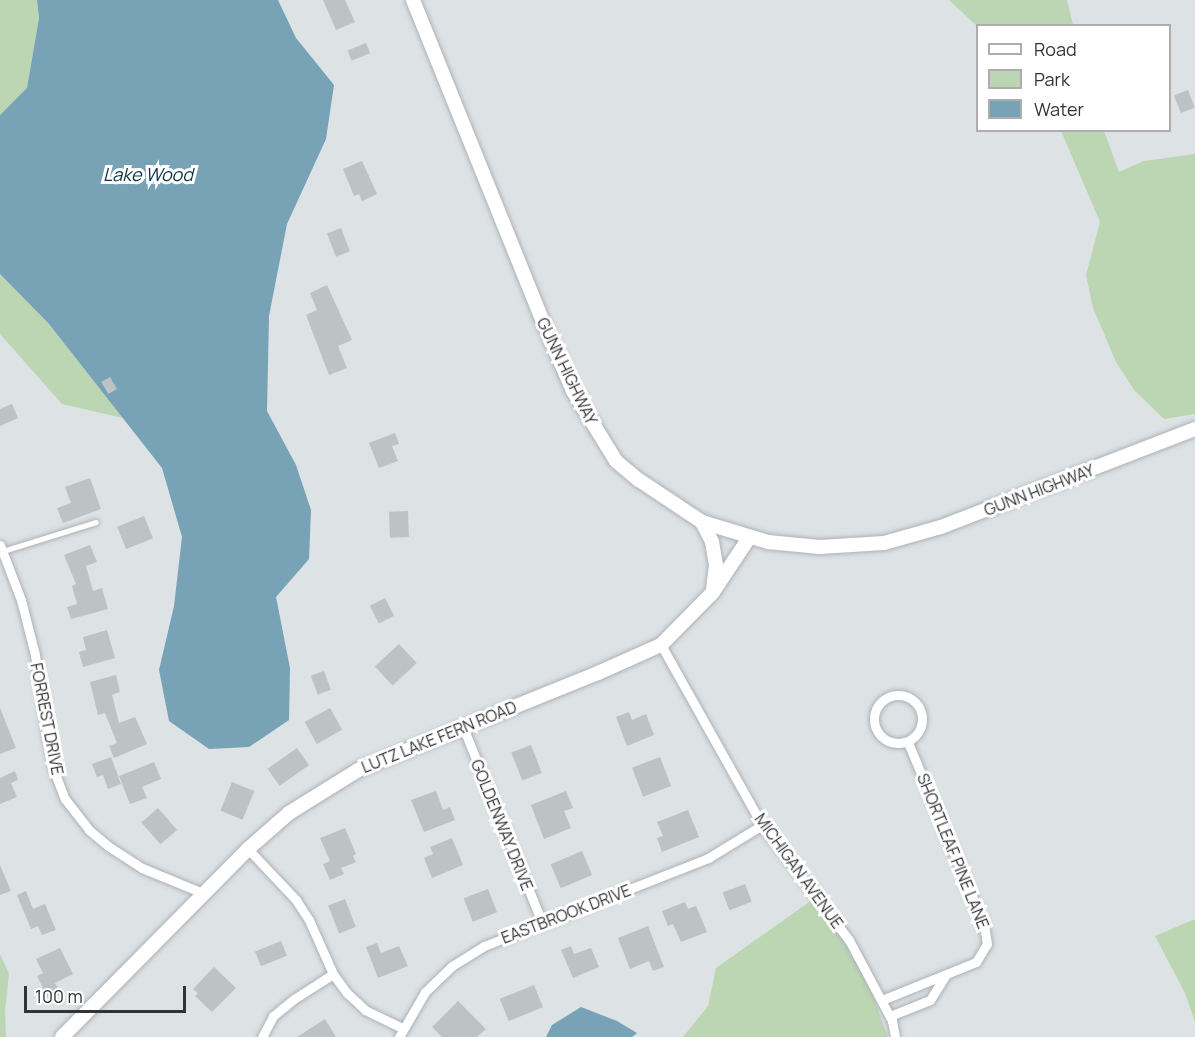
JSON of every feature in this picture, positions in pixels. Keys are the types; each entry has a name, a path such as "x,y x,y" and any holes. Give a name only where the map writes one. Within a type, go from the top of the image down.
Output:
{"main road":[{"name":"GUNN HIGHWAY","path":"413,0 573,392 616,461 639,480 702,522 749,538 820,547 884,543 941,527 1195,429"},
{"path":"702,522 712,542 716,565 712,592"},
{"name":"LUTZ LAKE FERN ROAD","path":"62,1037 203,893 248,849 290,813 358,770 661,645 712,592 749,538"}],"street":[{"name":"FORREST DRIVE","path":"2,548 21,600 35,655 54,771 65,799 89,830 108,846 142,868 203,893"},
{"name":"MICHIGAN AVENUE","path":"661,645 762,825 849,940 890,1016 895,1037"},
{"path":"899,695 914,701 922,715 920,731 908,742 893,743 885,740 875,728 875,712 878,705 891,696 899,695"},
{"name":"GOLDENWAY DRIVE","path":"463,728 542,923"},
{"name":"SHORTLEAF PINE LANE","path":"882,1000 976,962 985,951 987,935 908,742"},
{"name":"EASTBROOK DRIVE","path":"401,1033 425,992 452,966 484,946 708,858 762,825"},
{"path":"248,849 296,900 309,920 333,974 347,993 365,1010 401,1033"},
{"path":"262,1037 273,1016 294,999 333,974"},
{"path":"890,1016 930,1000 945,976"}],"lane":[{"path":"2,548 96,522"}],"green space":[{"path":"0,0 37,0 39,18 27,89 0,115"},
{"path":"949,0 1067,0 1073,24 976,24"},
{"path":"1061,132 1104,132 1119,172 1144,161 1195,154 1195,414 1164,419 1134,390 1116,362 1093,308 1086,275 1100,222"},
{"path":"0,274 49,324 123,418 62,404 0,334"},
{"path":"812,900 845,943 870,988 888,1037 683,1037 708,1006 716,968"},
{"path":"1195,919 1195,1022 1185,993 1155,936"},
{"path":"0,954 9,974 5,1012 6,1037 0,1037"}],"water":[{"name":"Lake Wood","path":"37,0 278,0 296,38 334,85 326,139 287,224 269,316 267,411 296,465 311,510 309,559 276,597 290,668 289,720 249,747 209,749 169,721 159,670 174,606 182,537 162,468 49,324 0,274 0,115 27,88 39,18"},
{"path":"581,1007 617,1021 637,1033 632,1037 546,1037 552,1025"}],"building":[{"path":"323,0 345,0 355,22 336,30"},
{"path":"366,43 370,53 352,61 347,50"},
{"path":"1188,90 1195,108 1181,113 1174,95"},
{"path":"362,161 377,194 362,201 359,194 354,196 343,169"},
{"path":"341,228 350,251 336,257 327,233"},
{"path":"327,285 352,340 338,346 347,368 329,375 306,315 317,310 310,293"},
{"path":"110,377 117,389 108,394 101,382"},
{"path":"12,404 18,418 0,426 0,409"},
{"path":"395,433 399,444 392,446 398,461 379,468 369,443"},
{"path":"90,478 101,509 63,523 57,508 71,503 65,487"},
{"path":"408,511 409,537 390,538 389,512"},
{"path":"144,516 153,538 126,549 117,527"},
{"path":"90,545 97,562 86,566 93,591 102,588 108,609 71,619 67,607 77,604 72,586 76,584 64,555"},
{"path":"385,598 394,616 379,624 370,606"},
{"path":"107,630 115,658 83,667 79,652 86,650 83,637"},
{"path":"399,644 417,663 393,686 375,667"},
{"path":"324,671 331,690 318,695 311,676"},
{"path":"116,675 120,692 112,695 119,723 135,717 147,744 114,758 109,746 117,743 105,713 98,715 90,682"},
{"path":"0,708 16,748 0,754"},
{"path":"330,708 342,730 317,744 305,722"},
{"path":"629,712 632,720 646,714 654,735 627,746 616,717"},
{"path":"531,745 542,773 522,781 511,753"},
{"path":"297,748 309,765 280,786 268,769"},
{"path":"111,757 121,784 108,789 103,775 97,777 92,764"},
{"path":"660,757 671,786 643,797 632,768"},
{"path":"154,762 161,779 142,787 147,798 130,804 119,776"},
{"path":"15,771 18,780 11,783 17,797 0,804 0,778"},
{"path":"232,782 254,791 243,820 220,811"},
{"path":"436,791 443,810 450,807 455,820 424,832 411,800"},
{"path":"566,791 573,808 564,811 571,828 544,839 531,805"},
{"path":"158,808 177,830 160,844 141,822"},
{"path":"688,810 699,837 662,852 657,838 663,836 657,822"},
{"path":"345,828 356,854 353,856 356,862 341,868 344,874 330,880 323,864 330,861 320,838"},
{"path":"452,838 463,865 432,878 424,858 433,854 430,847"},
{"path":"582,851 592,875 561,888 551,864"},
{"path":"0,865 11,891 0,895"},
{"path":"745,884 752,902 729,910 723,893"},
{"path":"488,889 497,912 473,922 464,898"},
{"path":"26,891 33,909 45,904 56,930 42,935 38,926 31,929 17,895"},
{"path":"345,899 356,927 339,933 328,905"},
{"path":"685,902 688,909 696,906 707,932 681,942 673,924 668,926 662,911"},
{"path":"648,926 664,967 653,971 649,961 630,969 618,938"},
{"path":"281,941 287,956 261,966 255,951"},
{"path":"377,943 381,953 399,946 408,966 378,978 366,947"},
{"path":"571,946 574,954 591,948 599,967 573,978 561,950"},
{"path":"60,948 73,974 55,983 61,994 49,1000 37,976 43,973 36,959"},
{"path":"214,967 236,988 212,1012 195,996 198,993 193,989"},
{"path":"534,985 543,1007 509,1021 500,999"},
{"path":"458,1001 486,1029 477,1037 442,1037 432,1027"},
{"path":"325,1019 336,1037 297,1037"}]}
